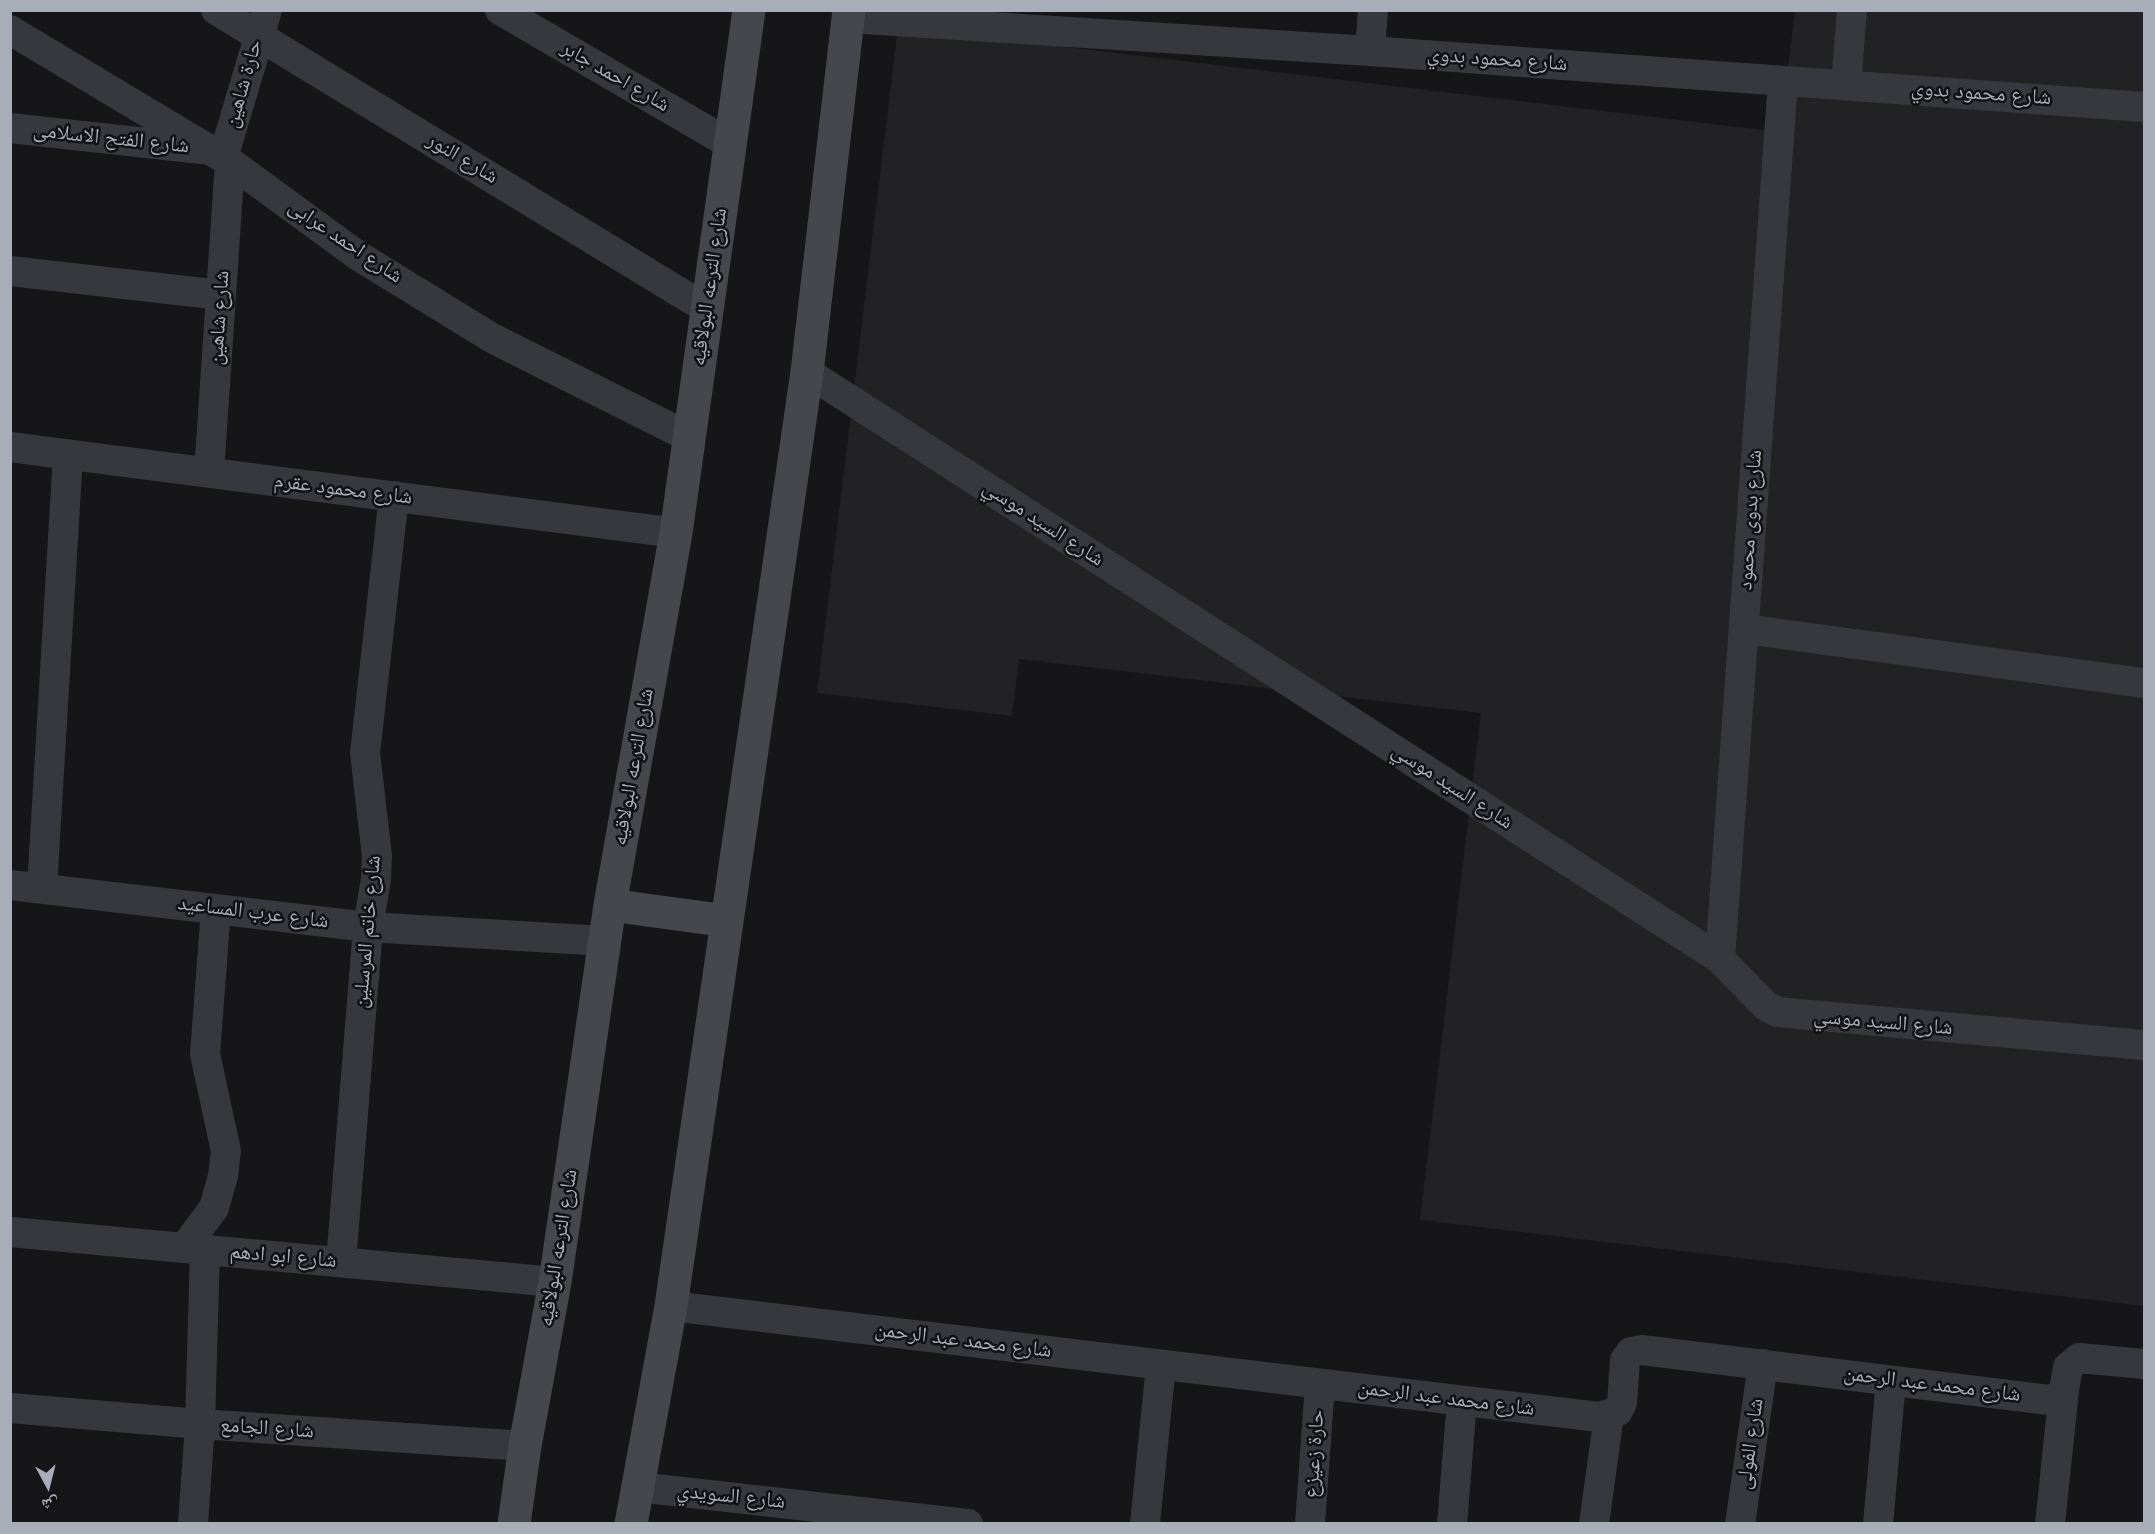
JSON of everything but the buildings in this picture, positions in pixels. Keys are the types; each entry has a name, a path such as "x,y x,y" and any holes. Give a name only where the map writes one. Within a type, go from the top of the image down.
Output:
{"street":[{"name":"شارع النور","path":"216,10 262,23 707,309"},
{"name":"شارع احمد جابر","path":"500,10 730,144"},
{"name":"شارع الترعه البولاقيه","path":"514,1524 525,1446 555,1282 610,905 676,533 749,10"},
{"path":"1370,51 1373,10"},
{"path":"1846,84 1852,10"},
{"path":"631,1524 670,1306 807,372 849,14"},
{"name":"شارع محمود بدوي","path":"849,14 2145,107"},
{"name":"حارة شاهين","path":"221,157 262,23"},
{"name":"شارع احمد عرابى","path":"10,30 221,157 357,255 492,338 689,437"},
{"name":"شارع بدوى محمود","path":"1720,958 1783,81"},
{"name":"شارع الفتح الاسلامى","path":"10,128 221,157"},
{"name":"شارع شاهين","path":"209,473 222,295 221,157"},
{"path":"10,271 222,295"},
{"name":"شارع السيد موسي","path":"807,372 1720,958 1766,1006 1777,1012 2145,1045"},
{"name":"شارع محمود عقرم","path":"10,447 676,533"},
{"path":"42,888 68,455"},
{"name":"شارع خاتم المرسلين","path":"341,1262 368,927 377,856 365,753 394,496"},
{"path":"1743,629 2145,683"},
{"name":"شارع عرب المساعيد","path":"10,885 368,927 605,941"},
{"path":"610,905 727,921"},
{"path":"193,1524 200,1424 195,1249 214,1208 223,1176 226,1151 205,1054 216,909"},
{"name":"شارع ابو ادهم","path":"10,1232 555,1282"},
{"name":"شارع محمد عبد الرحمن","path":"670,1306 1599,1417 1618,1411 1622,1403 1623,1366 1631,1352 1642,1350 2049,1400 2058,1397 2064,1390"},
{"path":"2050,1524 2068,1367 2079,1358 2145,1364"},
{"name":"شارع الفولى","path":"1740,1524 1763,1364"},
{"path":"1145,1524 1161,1365"},
{"path":"1878,1524 1891,1381"},
{"name":"حارة زعيزع","path":"1310,1524 1320,1384"},
{"path":"1452,1524 1462,1401"},
{"name":"شارع الجامع","path":"10,1408 200,1424 525,1446"},
{"path":"1594,1524 1610,1415"},
{"name":"شارع السويدي","path":"638,1487 968,1524"}],"shaded area":[{"path":"1795,11 2144,11 2144,1306 1420,1220 1481,713 1019,659 1012,716 817,693 898,27 1780,132"}]}
